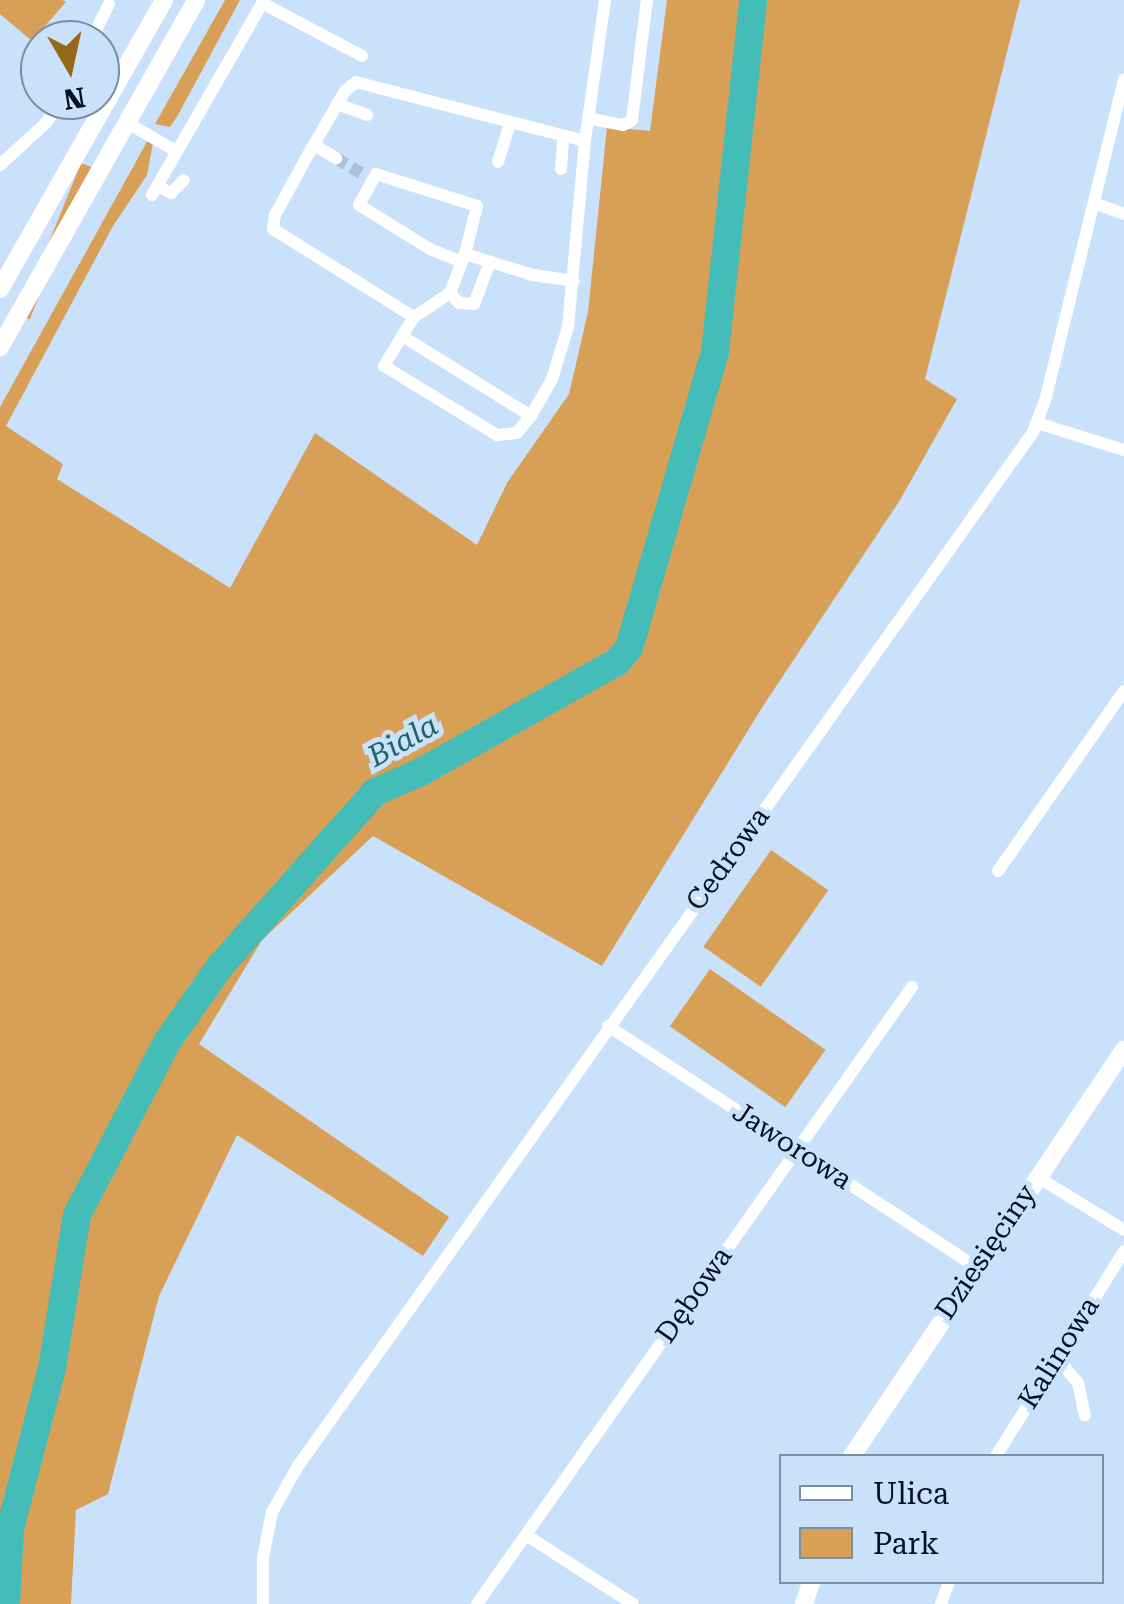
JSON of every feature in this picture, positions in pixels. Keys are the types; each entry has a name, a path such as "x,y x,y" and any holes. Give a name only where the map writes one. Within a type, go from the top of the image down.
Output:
{"main road":[{"path":"120,77 164,0"},
{"path":"0,347 196,0"},
{"path":"120,118 126,122"},
{"path":"0,290 96,120"},
{"name":"Dziesięciny","path":"853,1454 1124,1050"}],"street":[{"path":"574,281 532,275 490,262 463,258 430,250 359,205 368,176 376,174 476,206 463,258 450,293 414,317 384,366 497,435 517,432 531,416 556,369 574,281 585,141 592,120 605,0"},
{"path":"592,120 623,125 632,120 647,0"},
{"path":"184,180 171,193 154,190 263,2 362,56"},
{"path":"101,20 109,4"},
{"name":"Cedrowa","path":"263,1604 263,1558 272,1512 298,1466 1038,423 1124,80"},
{"path":"414,317 274,229 275,215 350,84 361,82 585,141"},
{"path":"338,104 367,114"},
{"path":"0,165 48,120"},
{"path":"126,122 176,151"},
{"path":"498,162 510,123"},
{"path":"561,169 563,138"},
{"path":"314,145 336,158"},
{"path":"1094,203 1124,214"},
{"path":"450,293 459,303 474,304 490,262"},
{"path":"402,336 531,416"},
{"path":"1038,423 1124,450"},
{"path":"998,871 1124,692"},
{"name":"Dębowa","path":"477,1604 912,987"},
{"name":"Jaworowa","path":"608,1026 976,1267"},
{"path":"1036,1176 1124,1230"},
{"name":"Kalinowa","path":"997,1454 1124,1251"},
{"path":"1057,1358 1078,1382 1085,1416"},
{"path":"526,1535 634,1604"}],"green space":[{"path":"0,0 66,2 50,20 20,20 20,31 0,14"},
{"path":"225,0 240,0 178,115 170,127 155,124"},
{"path":"667,0 1020,0 925,379 957,399 900,500 765,703 602,966 373,836 262,940 199,1044 449,1217 423,1256 237,1135 159,1296 108,1494 76,1510 71,1604 0,1604 0,407 148,140 153,143 147,175 113,226 6,426 63,464 57,479 230,588 315,433 477,545 507,483 569,394 588,312 607,127 650,131"},
{"path":"81,163 91,167 30,319 20,315"},
{"path":"771,850 828,890 761,987 703,947"},
{"path":"710,969 826,1050 785,1107 670,1026"}],"waterway":[{"name":"Biala","path":"6,1604 10,1529 52,1368 77,1215 167,1042 221,965 375,792 419,773 617,662 629,648 715,352 753,0"}],"tunnel":[{"path":"336,158 361,173"}]}
